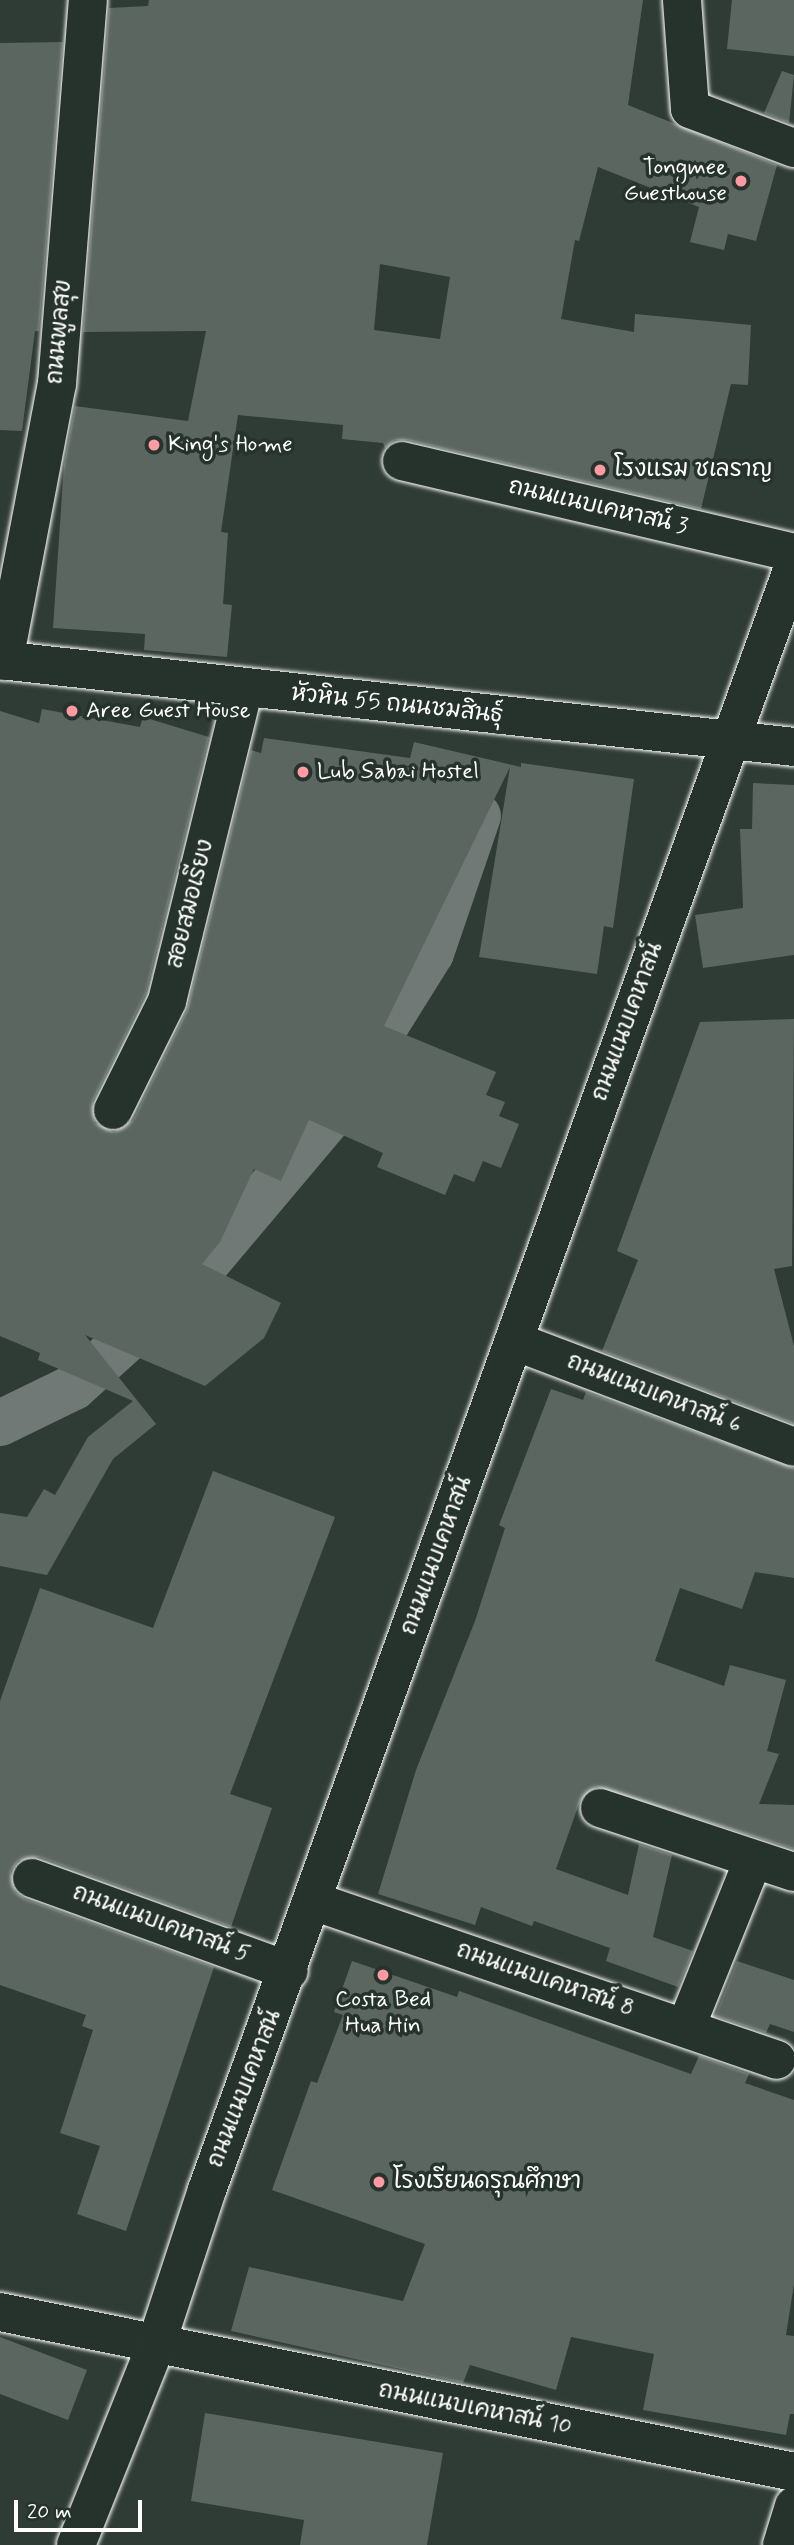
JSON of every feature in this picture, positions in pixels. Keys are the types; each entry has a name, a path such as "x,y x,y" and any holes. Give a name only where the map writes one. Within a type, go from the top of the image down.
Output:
{"street":[{"name":"ถนนพูลสุข","path":"2,660 57,384 88,0"},
{"path":"682,0 690,109 794,148"},
{"name":"ถนนแนบเคหาสน์ 3","path":"402,461 794,553"},
{"name":"ถนนแนบเคหาสน์","path":"76,2545 156,2345 207,2190 289,1971 728,740 794,565"},
{"name":"หัวหิน 55 ถนนชมสินธุ์","path":"2,660 794,747"},
{"name":"สอยสมอเรียง","path":"113,1110 167,1001 244,688"},
{"name":"ถนนแนบเคหาสน์ 6","path":"514,1341 794,1447"},
{"path":"600,1808 794,1872"},
{"path":"686,2027 753,1860"},
{"name":"ถนนแนบเคหาสน์ 5","path":"33,1878 289,1971"},
{"name":"ถนนแนบเคหาสน์ 8","path":"313,1901 777,2060"},
{"name":"ถนนแนบเคหาสน์ 10","path":"0,2312 794,2472"},
{"path":"782,2545 794,2506"}],"building":[{"path":"149,0 643,0 628,105 777,165 756,241 728,234 724,250 690,242 699,207 598,167 579,241 575,240 561,319 634,332 635,314 751,325 748,385 731,384 701,509 407,440 395,440 385,448 383,443 342,439 343,425 238,415 221,532 228,533 223,604 232,605 227,657 144,650 145,634 53,628 64,464 75,406 188,421 206,331 83,332 109,8 148,6","holes":["380,264 450,277 440,339 374,330"]},
{"path":"732,0 794,0 794,56 727,49"},
{"path":"63,42 39,331 35,331 22,431 0,430 0,43"},
{"path":"782,71 794,75 789,123 764,113"},
{"path":"42,709 140,727 143,717 209,737 146,993 93,1101 95,1123 114,1132 133,1120 187,1010 251,750 261,753 264,738 410,758 414,742 521,767 521,763 634,779 613,928 604,926 597,974 479,957 510,767 384,1026 496,1072 486,1095 505,1102 499,1116 519,1124 501,1168 483,1161 474,1182 454,1174 445,1195 377,1167 383,1153 309,1120 281,1181 254,1169 220,1242 202,1264 281,1303 264,1338 205,1386 85,1335 156,1424 113,1459 47,1575 0,1566 0,1513 27,1517 44,1489 55,1495 88,1437 133,1401 38,1360 40,1353 0,1336 0,711 39,723"},
{"path":"753,783 794,785 794,955 703,968 695,915 743,908 740,829 752,829"},
{"path":"794,1019 792,1266 774,1269 794,1346 794,1424 602,1351 638,1260 617,1251 700,1022"},
{"path":"551,1389 583,1400 586,1392 794,1468 794,1578 755,1572 742,1609 680,1588 655,1661 724,1686 730,1665 786,1680 767,1751 779,1754 759,1804 794,1805 794,1849 596,1787 580,1801 556,1869 628,1895 639,1844 672,1855 653,1937 693,1951 678,1987 606,1961 610,1948 534,1921 532,1926 481,1907 475,1925 378,1894 416,1770 475,1621 505,1528 499,1525"},
{"path":"213,1471 335,1517 230,1794 272,1808 231,1927 39,1857 18,1861 11,1871 15,1892 25,1899 214,1967 126,2231 77,2214 100,2146 60,2133 93,2030 82,2026 86,2015 0,1985 0,1701 40,1588 153,1628"},
{"path":"352,1961 457,1997 459,1991 691,2074 699,2056 749,2074 745,2083 794,2100 794,2284 786,2335 794,2336 794,2414 790,2414 786,2435 643,2410 654,2354 571,2337 556,2390 470,2365 463,2383 231,2331 249,2267 403,2301 425,2244 272,2190 311,2081 317,2083 343,2015 334,2012"},
{"path":"737,1961 794,1980 794,2032 770,2024 766,2033 715,2016"},
{"path":"0,2337 87,2370 68,2420 0,2394"},
{"path":"205,2413 443,2453 427,2545 300,2545 304,2520 191,2501"}],"waterway":[{"path":"0,1423 74,1387 194,1278 326,1121 431,953 478,816"}],"place":[{"name":"Tongmee Guesthouse","path":"741,181"},
{"name":"King's Home","path":"154,445"},
{"name":"โรงแรม ชเลราญ","path":"600,470"},
{"name":"Aree Guest House","path":"72,711"},
{"name":"Lub Sabai Hostel","path":"303,772"},
{"name":"Costa Bed Hua Hin","path":"383,1975"},
{"name":"โรงเรียนดรุณศึกษา","path":"379,2182"}]}
